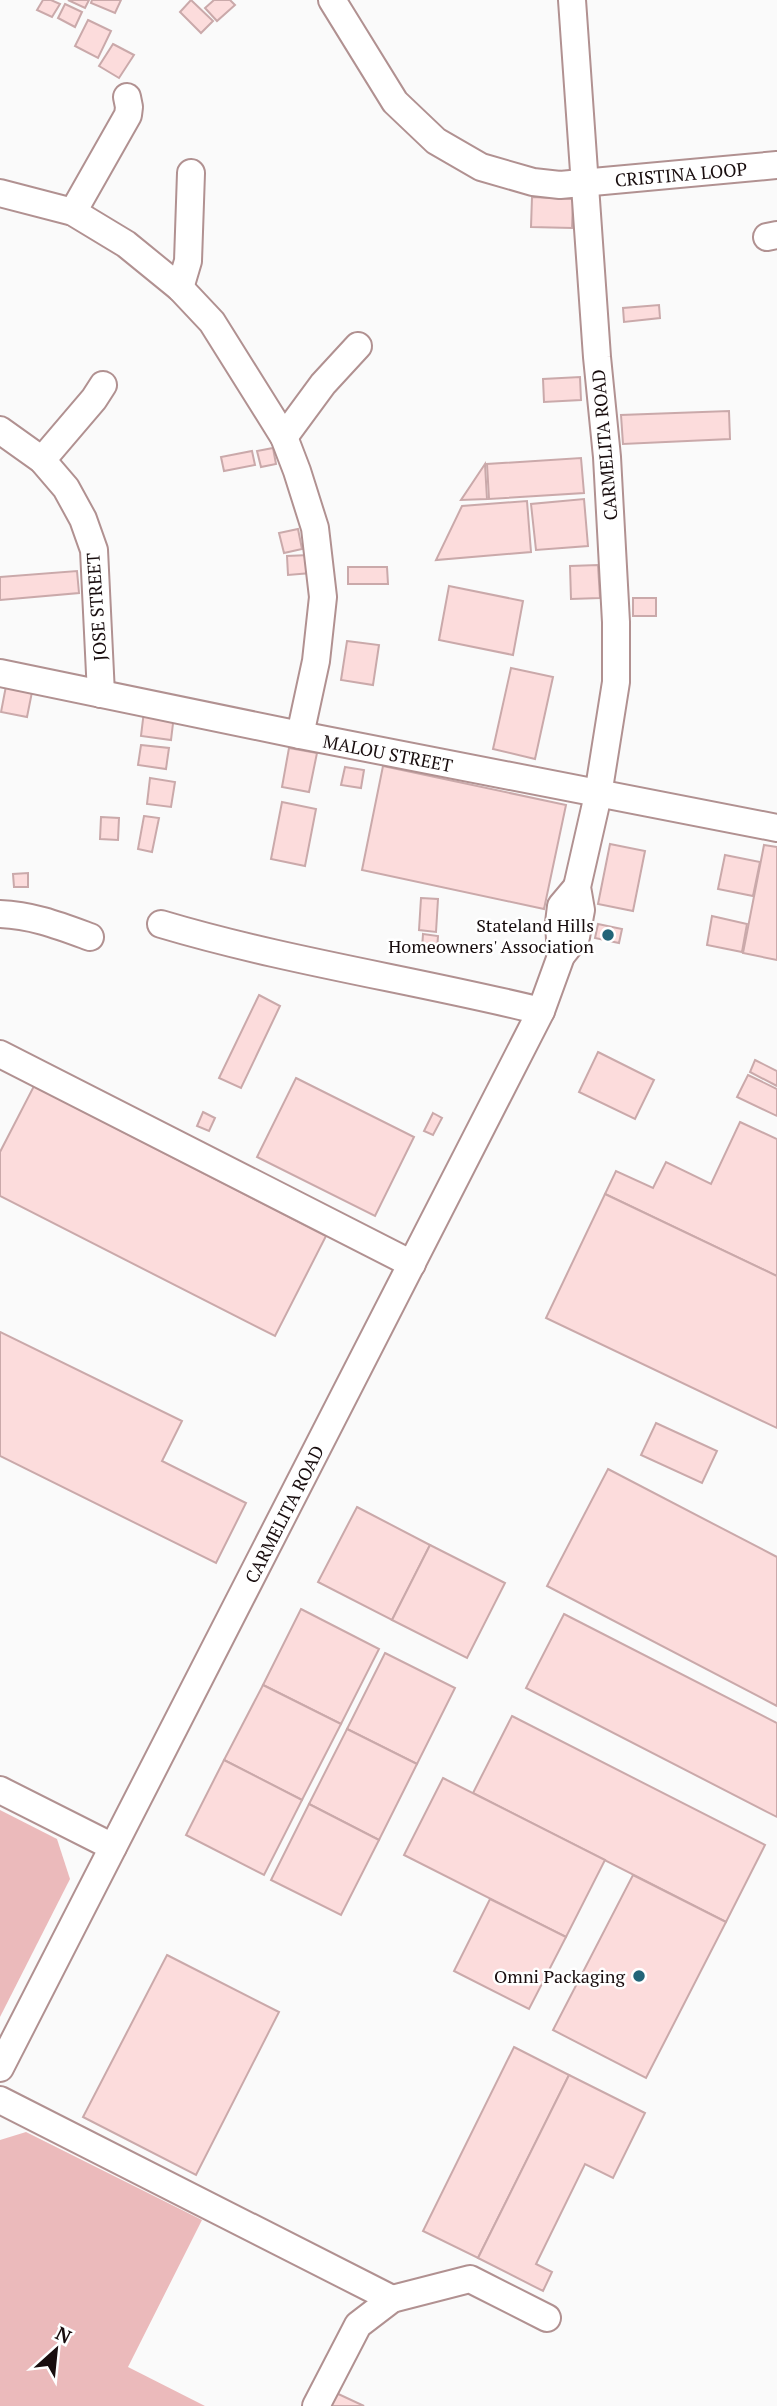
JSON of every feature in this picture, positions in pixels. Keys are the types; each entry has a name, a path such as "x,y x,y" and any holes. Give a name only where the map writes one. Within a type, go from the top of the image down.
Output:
{"street":[{"name":"CRISTINA LOOP","path":"332,0 395,102 436,141 481,167 533,182 560,185 777,165"},
{"name":"CARMELITA ROAD","path":"0,2068 541,1011 561,956 576,937 581,910 577,887 598,795 615,682 616,622 607,457 597,357 572,0"},
{"path":"73,212 128,115 130,107 127,97"},
{"path":"180,288 188,261 191,173"},
{"path":"0,193 73,212 126,244 180,288 212,322 284,437 315,528 323,597 316,662 300,735"},
{"path":"284,437 323,384 358,346"},
{"path":"43,460 103,385"},
{"name":"JOSE STREET","path":"0,430 43,460 66,488 83,519 94,550 101,694"},
{"name":"MALOU STREET","path":"0,673 598,795 777,828"},
{"path":"0,915 25,916 90,937"},
{"path":"161,924 206,938 541,1011"},
{"path":"0,1054 412,1264"},
{"path":"0,1790 113,1847"},
{"path":"0,2100 392,2299"},
{"path":"316,2406 358,2325 392,2299 470,2279 547,2318"}],"shaded area":[{"path":"0,1810 57,1839 70,1879 0,2017"},
{"path":"26,2132 202,2220 128,2367 205,2406 0,2406 0,2140"}],"building":[{"path":"43,0 60,4 52,17 37,10"},
{"path":"68,0 89,0 85,8"},
{"path":"92,0 121,0 115,13 91,3"},
{"path":"191,0 213,21 201,33 180,12"},
{"path":"214,0 230,0 235,5 217,21 205,8"},
{"path":"65,4 82,12 75,27 58,18"},
{"path":"88,20 111,31 98,58 75,46"},
{"path":"113,44 134,55 119,78 99,66"},
{"path":"532,197 573,199 572,228 531,227"},
{"path":"659,305 660,318 624,322 623,308"},
{"path":"580,377 581,400 544,402 543,379"},
{"path":"729,411 730,439 623,444 621,415"},
{"path":"273,448 276,464 261,467 257,451"},
{"path":"252,451 255,465 224,471 221,457"},
{"path":"581,458 584,493 489,499 487,464"},
{"path":"485,464 487,499 461,500"},
{"path":"584,499 588,546 536,550 531,504"},
{"path":"527,501 531,552 436,560 462,506"},
{"path":"298,529 302,549 284,553 279,533"},
{"path":"309,555 311,573 288,575 287,556"},
{"path":"598,565 600,598 571,599 570,566"},
{"path":"348,567 387,567 388,584 348,584"},
{"path":"77,571 79,593 0,600 0,577"},
{"path":"449,586 523,601 513,655 439,640"},
{"path":"633,598 656,598 656,616 633,616"},
{"path":"347,641 379,645 373,685 341,680"},
{"path":"511,668 553,677 535,759 493,749"},
{"path":"6,686 32,692 27,717 1,712"},
{"path":"144,711 174,715 171,740 141,736"},
{"path":"141,745 169,748 166,769 138,765"},
{"path":"289,748 317,753 309,792 282,787"},
{"path":"383,766 566,805 544,909 362,870"},
{"path":"345,767 364,770 361,788 341,785"},
{"path":"150,778 175,782 171,807 147,804"},
{"path":"282,802 316,809 305,866 271,859"},
{"path":"144,816 159,818 152,852 138,849"},
{"path":"101,817 119,818 118,840 100,839"},
{"path":"610,844 645,851 633,911 598,904"},
{"path":"764,845 777,847 777,960 743,953"},
{"path":"725,855 760,862 753,896 718,889"},
{"path":"28,873 28,887 14,887 13,874"},
{"path":"421,898 438,899 436,932 419,930"},
{"path":"712,916 747,924 742,952 707,945"},
{"name":"Stateland Hills Homeowners' Association","path":"598,924 622,929 619,943 595,938"},
{"path":"423,934 438,936 437,951 422,949"},
{"path":"259,995 280,1006 241,1088 219,1078"},
{"path":"598,1052 654,1080 635,1119 579,1092"},
{"path":"755,1060 777,1071 777,1086 750,1072"},
{"path":"748,1075 777,1089 777,1116 737,1097"},
{"path":"296,1078 414,1137 375,1216 257,1157"},
{"path":"34,1086 326,1236 275,1336 0,1196 0,1152"},
{"path":"203,1112 215,1118 209,1131 197,1126"},
{"path":"433,1113 442,1118 433,1135 424,1131"},
{"path":"740,1122 777,1139 777,1276 605,1194 616,1171 653,1188 666,1162 711,1184"},
{"path":"605,1194 777,1276 777,1428 546,1318"},
{"path":"0,1332 182,1421 162,1461 246,1503 216,1563 0,1456"},
{"path":"656,1423 717,1451 702,1483 641,1455"},
{"path":"608,1469 777,1557 777,1706 547,1586"},
{"path":"357,1507 430,1545 392,1620 318,1582"},
{"path":"430,1545 505,1583 467,1658 392,1620"},
{"path":"301,1609 379,1649 341,1724 263,1685"},
{"path":"564,1614 777,1723 777,1817 526,1688"},
{"path":"385,1653 455,1688 417,1764 347,1729"},
{"path":"263,1685 341,1724 302,1800 224,1760"},
{"path":"512,1716 765,1845 726,1922 473,1793"},
{"path":"347,1729 417,1764 379,1840 309,1804"},
{"path":"224,1760 302,1800 264,1875 186,1835"},
{"path":"443,1778 605,1860 566,1937 404,1855"},
{"path":"309,1804 379,1840 341,1915 271,1880"},
{"name":"Omni Packaging","path":"633,1875 726,1922 646,2078 553,2030"},
{"path":"490,1899 566,1937 529,2009 454,1971"},
{"path":"167,1955 279,2012 196,2175 83,2117"},
{"path":"514,2047 569,2075 478,2258 423,2231"},
{"path":"569,2075 645,2113 613,2178 585,2164 536,2264 552,2272 543,2291 478,2258"},
{"path":"334,2392 364,2406 327,2406"}],"place":[{"name":"Stateland Hills Homeowners' Association","path":"608,935"},
{"name":"Omni Packaging","path":"639,1976"}]}
